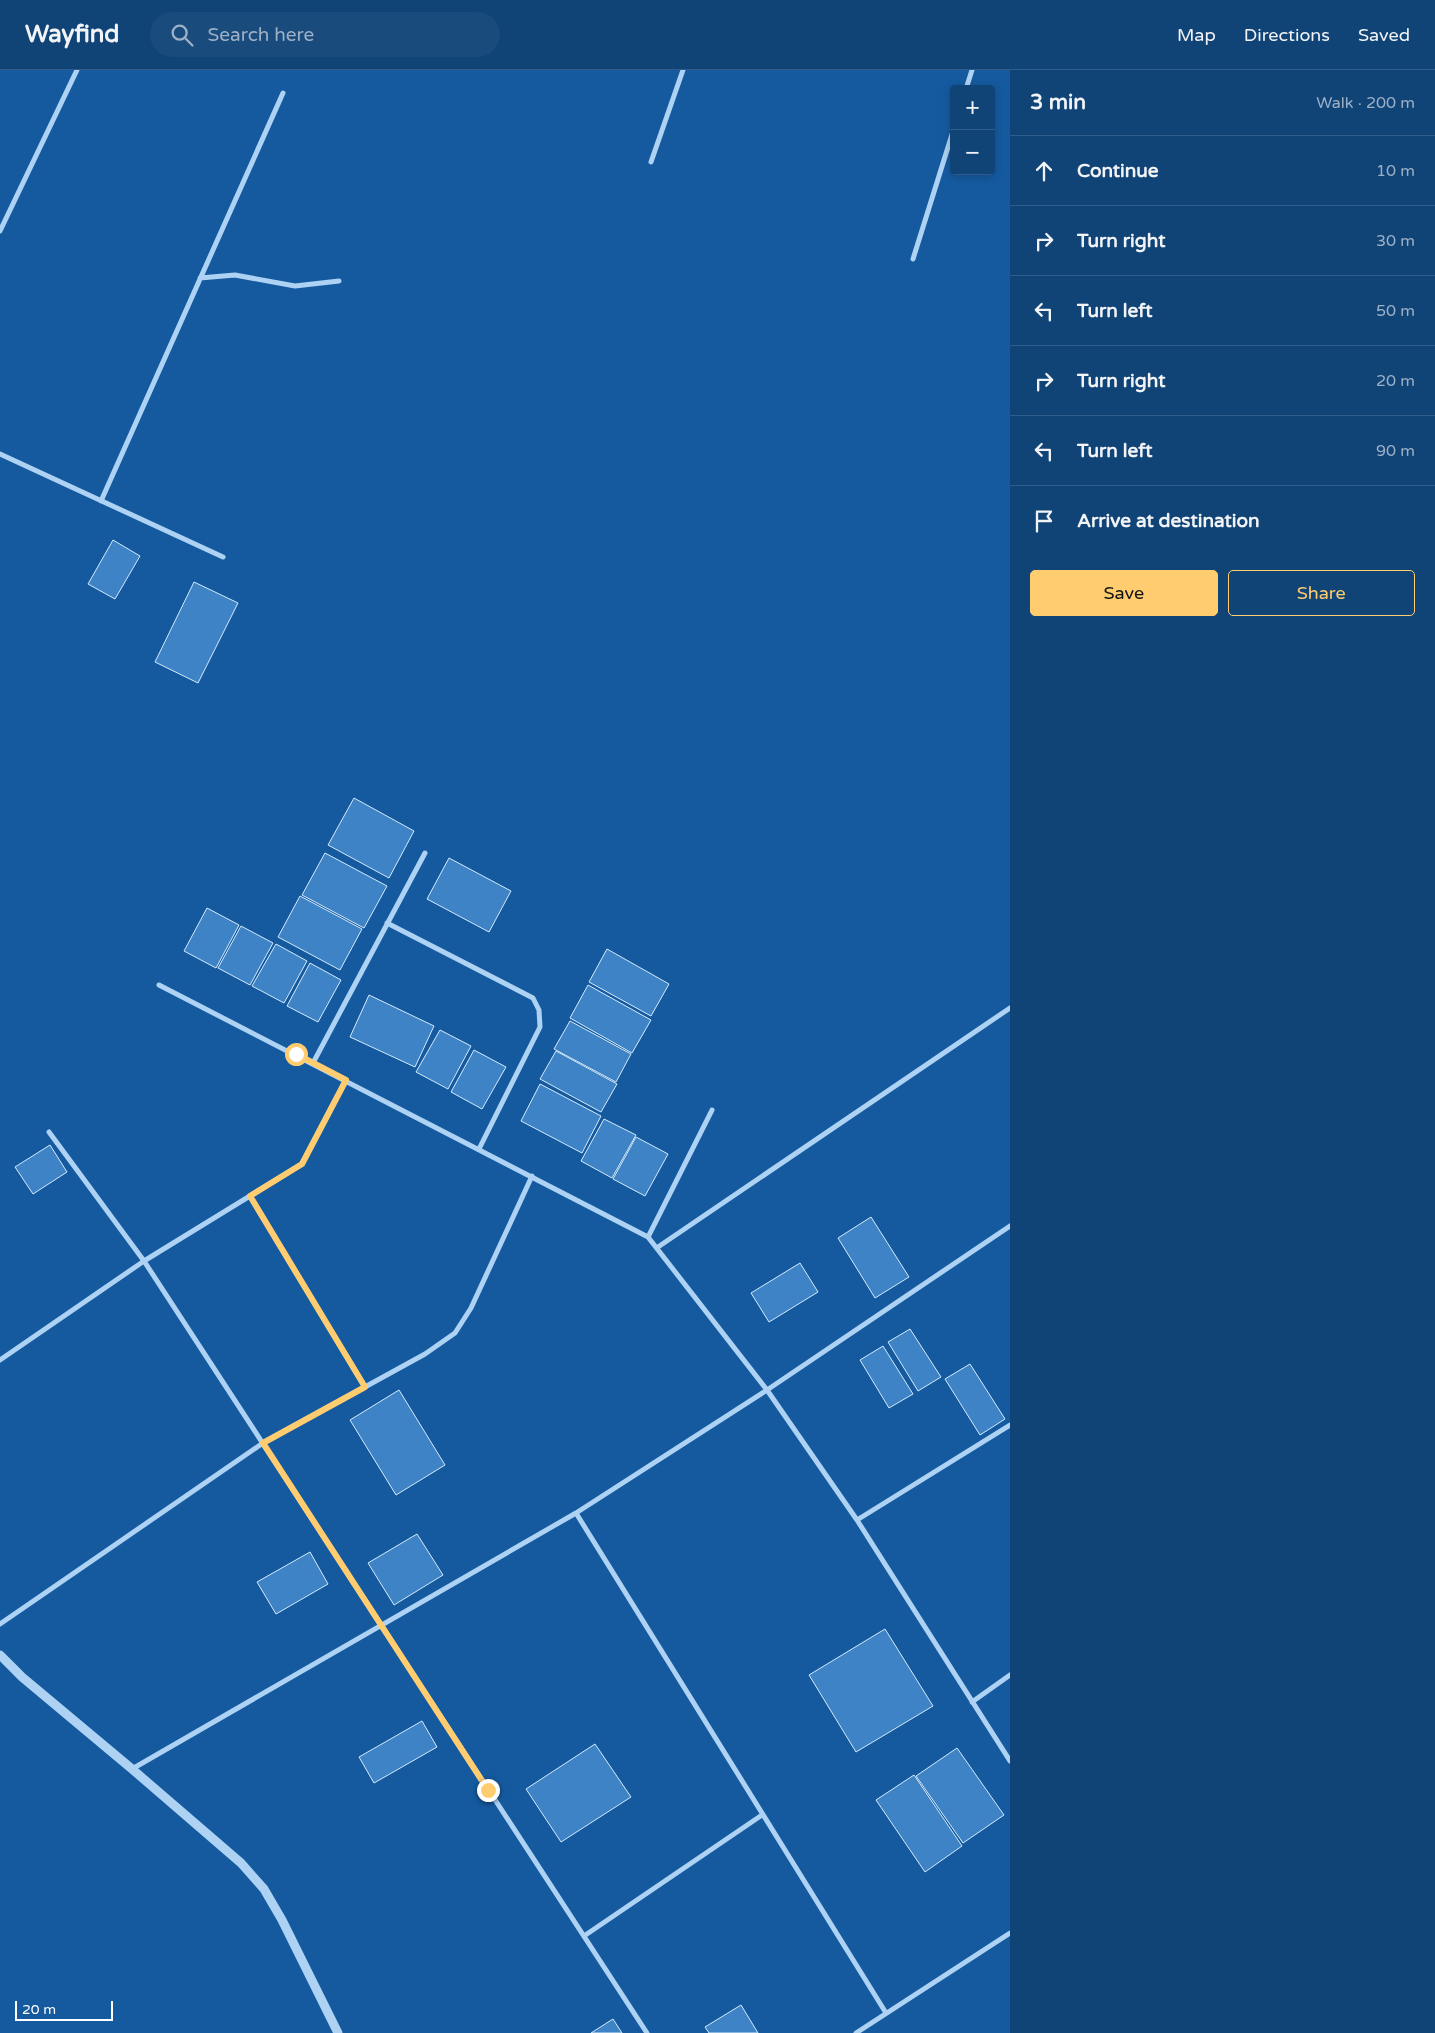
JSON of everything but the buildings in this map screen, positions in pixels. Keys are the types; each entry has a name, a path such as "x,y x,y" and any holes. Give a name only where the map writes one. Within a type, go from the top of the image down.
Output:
{"street":[{"path":"0,231 77,70"},
{"path":"650,162 683,70"},
{"path":"967,85 972,70"},
{"path":"101,501 283,93"},
{"path":"913,259 953,130"},
{"path":"200,278 235,275 295,286 339,280"},
{"path":"0,454 223,557"},
{"path":"313,1063 425,854"},
{"path":"387,923 532,998 539,1010 540,1027 479,1149"},
{"path":"158,985 313,1063 648,1237 658,1247 767,1390 857,1520 1010,1761"},
{"path":"658,1247 1010,1008"},
{"path":"0,1360 144,1261 302,1164 346,1080"},
{"path":"648,1237 712,1110"},
{"path":"49,1132 144,1261 646,2033"},
{"path":"0,1624 263,1443 425,1354 455,1333 471,1308 532,1176"},
{"path":"250,1196 365,1387"},
{"path":"132,1769 576,1513 767,1390 1010,1226"},
{"path":"857,1520 1010,1425"},
{"path":"576,1513 886,2014"},
{"path":"0,1654 22,1677 241,1863 264,1889 282,1920 338,2033"},
{"path":"972,1702 1010,1676"},
{"path":"584,1936 762,1815"},
{"path":"856,2033 1010,1933"}],"route":[{"path":"296,1054 346,1080 302,1164 250,1196 365,1387 263,1443 488,1790"}]}
